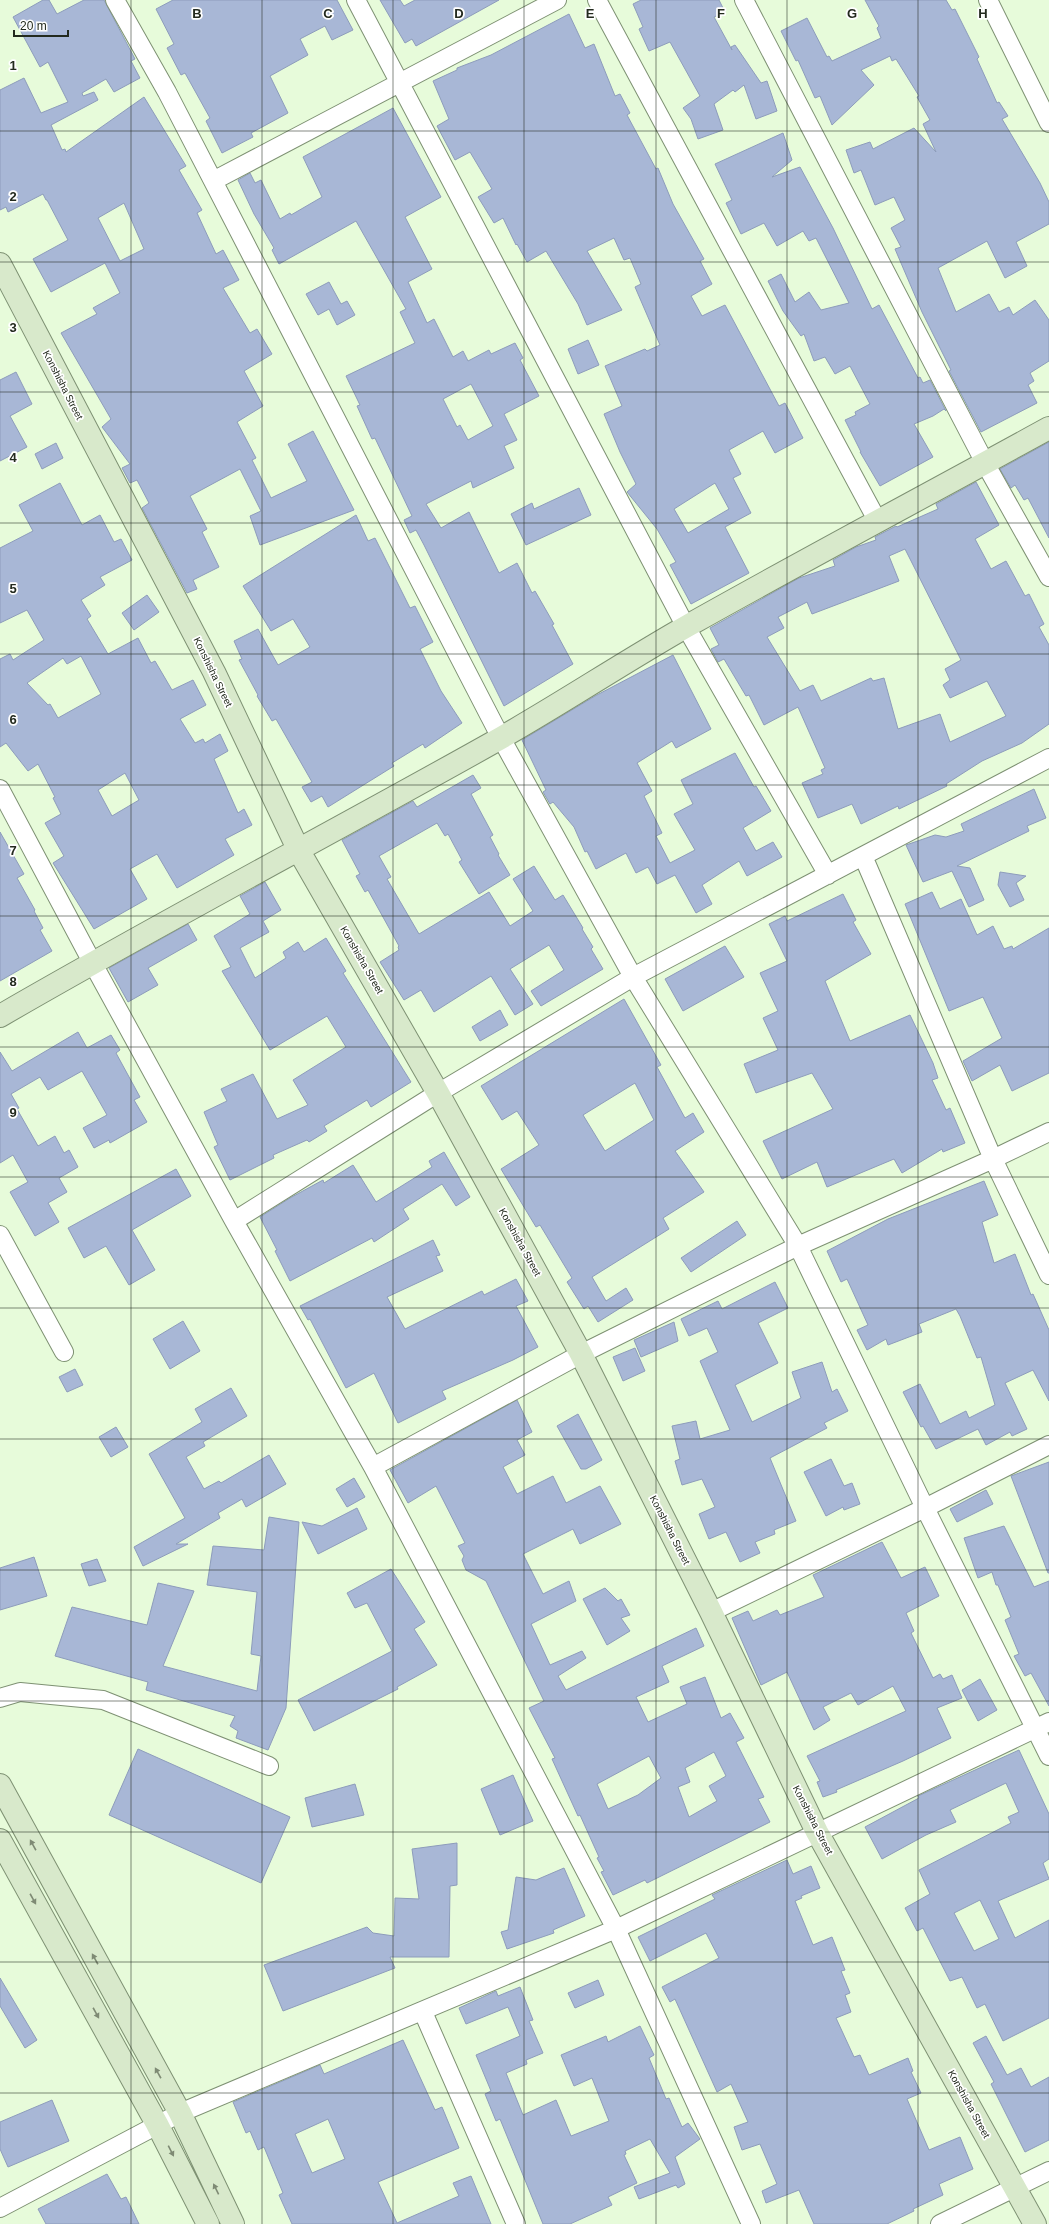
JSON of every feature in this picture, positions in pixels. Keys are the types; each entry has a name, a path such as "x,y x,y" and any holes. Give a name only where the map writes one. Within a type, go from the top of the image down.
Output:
{"street":[{"path":"115,0 167,92 501,738 633,977 798,1246 924,1508 1042,1725 1049,1756"},
{"path":"356,0 686,627 828,875"},
{"path":"213,181 399,81 557,0"},
{"path":"597,0 877,520"},
{"path":"744,0 984,463 1049,576"},
{"path":"988,0 1049,123"},
{"name":"Konshisha Street","path":"0,264 214,672 299,851 438,1093 581,1354 711,1612 817,1832 1035,2224"},
{"path":"0,1016 92,962 299,851 501,738 686,627 877,520 1049,428"},
{"path":"234,1221 438,1093 633,977 863,856 1047,764"},
{"path":"0,788 92,962 234,1221 373,1467 616,1929 751,2224"},
{"path":"863,856 993,1159 1049,1275"},
{"path":"373,1467 581,1354 798,1246 993,1159 1049,1132"},
{"path":"0,1235 64,1352"},
{"path":"711,1612 1049,1445"},
{"path":"0,1698 20,1692 103,1700 269,1766"},
{"path":"0,2208 180,2113 424,2012 616,1929 1042,1725"},
{"path":"0,1785 180,2113 233,2224"},
{"path":"0,1840 157,2124 208,2224"},
{"path":"424,2012 516,2224"},
{"path":"940,2224 1049,2171"}],"building":[{"path":"43,0 49,0 57,14 84,0 104,0 135,59 131,61 140,78 114,92 106,79 82,93 83,96 94,92 98,100 51,125 62,150 65,149 66,152 144,97 186,166 179,170 202,210 197,213 216,254 223,250 239,280 223,288 250,333 257,329 272,354 244,371 263,406 237,422 256,458 252,460 271,498 307,481 288,444 313,431 354,510 260,545 250,516 261,511 240,469 190,496 207,529 202,532 219,567 193,580 197,589 187,593 142,508 149,503 137,480 130,483 122,468 130,464 102,427 111,419 61,333 97,314 93,308 120,293 105,263 51,292 33,259 68,240 47,200 43,194 8,212 6,207 0,210 0,90 24,78 41,113 68,102 48,62 40,67 13,17","holes":["124,203 144,249 120,261 98,218"]},
{"path":"173,0 337,0 353,30 332,40 325,26 300,39 308,55 270,76 288,113 251,133 253,137 222,153 206,121 210,118 185,73 181,75 167,48 174,44 156,9"},
{"path":"380,0 400,0 404,6 415,0 499,0 416,46 412,39 405,43"},
{"path":"641,0 719,0 725,12 714,17 732,50 731,47 735,45 761,83 767,81 777,111 756,119 744,85 735,92 733,90 714,104 723,130 698,139 691,119 683,108 700,96 670,42 649,51 639,29 643,27 633,4"},
{"path":"865,0 946,0 952,10 955,9 979,57 977,59 997,103 999,102 1008,116 1002,119 1040,183 1049,202 1049,224 1016,242 1027,266 1005,278 987,241 938,268 956,312 989,294 999,312 1009,307 1013,315 1035,300 1049,320 1049,361 1030,373 1034,381 1028,385 1037,403 981,432 949,371 951,370 922,312 895,249 901,247 891,228 905,220 894,197 875,205 861,170 854,173 846,150 870,142 873,149 914,128 936,152 923,124 930,120 917,97 919,96 896,59 892,61 890,56 861,70 874,85 832,125 820,96 815,98 798,60 796,61 781,31 807,18 827,57 829,56 832,61 881,38 877,28 879,26"},
{"path":"569,14 585,48 594,44 615,96 620,94 630,113 627,115 656,169 658,168 673,204 704,259 700,261 712,284 691,296 702,316 725,305 779,406 785,403 803,438 775,453 763,431 729,450 741,474 733,478 751,513 725,527 749,573 691,604 670,565 676,562 657,529 627,492 636,484 620,452 604,414 622,406 605,366 645,349 647,351 660,345 635,287 641,284 630,258 624,260 614,238 587,251 622,310 587,325 578,304 546,251 527,262 517,244 516,245 503,218 494,223 478,197 492,189 470,152 455,160 437,126 449,119 433,81 457,70 457,68 491,55","holes":["715,483 729,509 688,533 674,509"]},
{"path":"393,108 441,197 405,217 432,269 408,282 427,323 434,319 453,357 463,351 468,361 489,350 491,354 515,343 523,358 520,360 539,396 504,414 517,440 504,446 514,468 473,488 471,481 426,504 441,528 469,512 499,573 517,563 532,593 535,591 554,624 552,625 573,664 504,706 416,530 410,533 404,520 412,516 375,438 372,439 357,406 360,405 346,376 415,343 400,312 406,309 356,221 279,264 272,250 274,248 254,214 238,180 250,173 255,183 261,180 280,219 290,213 291,215 322,197 303,157","holes":["471,384 493,426 468,440 460,425 457,427 443,399"]},
{"path":"783,133 792,160 772,177 800,167 833,228 872,309 879,305 918,378 920,377 923,383 930,380 946,411 944,409 933,416 914,424 933,457 880,486 860,452 845,420 856,415 855,412 870,404 850,366 835,374 825,357 814,361 804,334 801,336 783,311 768,281 781,274 795,302 809,292 821,310 849,303 816,238 809,241 803,231 777,246 764,223 741,234 726,203 732,200 715,164"},
{"path":"329,282 341,304 347,301 355,315 337,325 329,309 318,315 306,294"},
{"path":"588,340 599,365 578,374 568,349"},
{"path":"16,372 32,404 10,416 27,447 0,461 0,380"},
{"path":"1049,442 1049,538 1028,498 1024,500 1015,485 1011,488 1000,469"},
{"path":"56,443 63,458 42,469 35,454"},
{"path":"976,482 999,525 975,539 991,569 1006,561 1025,596 1029,594 1044,624 1039,627 1049,645 1049,724 1022,743 982,761 946,784 947,786 899,809 898,806 861,824 852,804 818,818 802,783 823,774 821,770 825,768 798,707 764,725 749,695 746,696 724,659 718,662 711,649 719,645 710,628 799,578 835,566 833,560 856,547 876,540 875,537 896,526 897,527 938,509 936,504","holes":["905,549 961,660 945,669 950,680 943,685 950,698 987,681 1006,716 950,742 940,714 898,729 884,678 873,681 871,678 821,701 813,685 800,691 767,637 784,628 778,617 807,602 812,614 899,581 889,556"]},
{"path":"60,483 82,525 100,515 114,542 121,539 132,560 100,577 105,585 81,600 91,616 87,619 108,654 138,638 151,663 155,661 172,690 193,680 206,705 180,719 195,743 203,739 205,743 220,734 228,751 214,759 238,813 244,809 252,825 225,839 234,855 177,888 157,854 130,869 147,899 94,929 53,863 64,856 45,823 61,814 53,798 55,797 38,764 28,771 6,743 0,747 0,659 10,654 13,660 44,640 27,610 0,623 0,548 33,531 19,505","holes":["81,656 101,694 58,718 50,704 48,705 27,683 63,658 67,664","125,773 139,800 112,816 98,790"]},
{"path":"579,488 591,515 526,545 511,514 532,503 534,509"},
{"path":"356,515 368,541 375,538 410,608 415,606 433,642 420,649 441,691 462,723 425,748 423,744 392,763 394,766 328,807 322,796 311,802 302,787 312,782 276,719 272,721 257,696 258,695 239,660 242,659 234,641 258,629 278,665 310,647 293,619 271,631 243,586"},
{"path":"147,595 159,612 134,630 122,613"},
{"path":"673,655 711,729 676,748 672,741 637,763 652,791 644,796 662,833 656,836 670,863 695,850 674,814 693,804 681,780 735,753 754,787 756,786 771,811 743,828 756,851 773,842 782,857 747,876 739,861 702,885 712,904 696,913 675,875 657,884 648,867 636,873 626,853 596,869 587,851 585,852 574,827 553,802 550,804 543,792 546,790 522,740 595,696"},
{"path":"473,775 481,788 471,794 493,835 490,837 499,854 498,855 510,875 479,894 459,862 462,860 448,834 445,836 437,823 379,856 391,877 387,879 419,934 489,892 510,926 533,911 513,879 534,866 555,900 563,895 583,928 582,929 593,947 591,949 603,969 541,1006 531,991 564,970 549,945 510,969 533,1004 515,1015 491,976 434,1012 421,990 404,1000 380,962 399,950 399,946 368,890 365,892 356,876 360,874 342,840 413,801 417,807"},
{"path":"1034,789 1046,818 1027,826 1029,831 957,866 970,868 984,900 969,907 952,871 923,882 906,845 935,835 946,837 964,831 961,824"},
{"path":"0,832 24,874 17,878 35,910 34,911 43,928 40,930 52,951 0,981"},
{"path":"1000,872 1026,876 1016,883 1024,900 1010,907 998,885"},
{"path":"265,882 281,910 263,921 269,932 240,948 255,978 286,958 283,952 298,942 304,952 326,938 346,971 343,973 411,1082 371,1107 367,1100 324,1126 327,1131 309,1142 307,1140 273,1155 274,1158 230,1180 214,1147 218,1145 204,1112 227,1101 221,1089 253,1074 277,1119 308,1105 293,1080 346,1047 327,1016 270,1050 222,971 231,967 214,936 250,914 240,896"},
{"path":"932,892 940,909 961,899 977,935 993,926 1004,949 1012,946 1013,949 1049,928 1049,1073 1012,1091 1000,1065 972,1081 963,1061 1002,1038 983,997 949,1011 905,904"},
{"path":"843,894 856,920 853,922 871,954 825,981 850,1041 910,1015 933,1063 938,1078 932,1080 946,1110 950,1108 965,1143 943,1152 942,1149 902,1173 894,1159 827,1187 817,1162 782,1179 763,1141 833,1109 812,1073 756,1093 744,1064 778,1050 763,1018 778,1011 760,973 787,961 769,924 785,916 787,921"},
{"path":"188,924 197,940 148,968 158,985 128,1002 109,968"},
{"path":"725,946 744,977 683,1011 665,979"},
{"path":"624,999 661,1065 657,1067 685,1118 693,1113 704,1132 675,1151 704,1192 663,1218 669,1229 592,1277 606,1301 626,1288 633,1300 598,1322 588,1306 584,1309 567,1282 572,1278 540,1225 536,1227 501,1169 539,1145 517,1111 502,1120 481,1086","holes":["635,1083 654,1120 605,1151 583,1115"]},
{"path":"500,1010 508,1025 480,1041 472,1027"},
{"path":"78,1032 87,1048 111,1035 120,1050 116,1053 140,1097 134,1100 147,1122 110,1143 109,1140 94,1148 83,1128 107,1115 82,1071 48,1090 40,1077 11,1094 19,1108 17,1109 38,1146 55,1136 64,1153 69,1150 78,1167 59,1178 67,1192 48,1203 59,1222 35,1236 10,1192 28,1182 13,1155 0,1163 0,1052 12,1071"},
{"path":"444,1152 470,1197 456,1206 442,1184 403,1209 409,1219 374,1242 372,1238 290,1281 275,1251 277,1250 260,1217 290,1198 323,1180 324,1183 353,1165 376,1202 432,1167 429,1161"},
{"path":"176,1169 191,1196 132,1230 155,1270 129,1285 106,1246 84,1258 68,1228"},
{"path":"984,1181 998,1215 982,1222 994,1263 1015,1254 1031,1295 1033,1294 1049,1330 1049,1401 1033,1370 1005,1383 1027,1429 1012,1436 1010,1432 986,1445 978,1429 936,1449 923,1426 921,1427 903,1392 920,1384 940,1424 966,1411 969,1418 995,1405 981,1357 977,1358 960,1316 956,1309 919,1324 922,1332 888,1345 886,1339 867,1350 857,1330 868,1325 847,1279 841,1282 827,1251 888,1219"},
{"path":"737,1221 746,1235 691,1272 681,1258"},
{"path":"433,1240 440,1255 436,1256 443,1271 387,1297 405,1329 482,1291 484,1295 516,1279 528,1301 516,1306 538,1347 513,1360 442,1391 446,1399 398,1423 374,1373 346,1388 310,1319 308,1320 300,1306"},
{"path":"775,1282 788,1308 758,1323 778,1363 735,1385 752,1422 801,1398 792,1372 822,1362 832,1392 837,1389 848,1411 824,1423 827,1428 770,1458 796,1521 774,1530 775,1534 755,1542 760,1553 740,1562 726,1532 709,1539 699,1514 715,1507 702,1479 682,1485 675,1461 680,1459 672,1426 696,1421 700,1439 730,1430 700,1361 718,1352 707,1328 689,1336 681,1319 718,1301 722,1309"},
{"path":"183,1321 200,1351 170,1369 153,1339"},
{"path":"674,1322 678,1341 641,1357 634,1340"},
{"path":"635,1348 645,1371 623,1381 613,1357"},
{"path":"75,1369 83,1385 67,1392 59,1377"},
{"path":"231,1388 247,1416 203,1442 205,1446 186,1457 204,1489 219,1481 221,1483 269,1455 286,1484 246,1507 242,1499 218,1513 220,1518 176,1544 188,1544 143,1566 134,1547 185,1518 149,1454 202,1422 195,1409"},
{"path":"517,1400 532,1432 517,1440 525,1455 503,1467 517,1494 553,1476 566,1503 600,1486 621,1524 580,1544 573,1529 523,1554 543,1594 569,1581 576,1601 531,1624 550,1665 582,1651 586,1658 558,1676 566,1690 696,1628 704,1646 662,1666 669,1682 636,1697 648,1722 687,1704 680,1687 705,1677 721,1718 730,1713 744,1738 736,1742 764,1797 758,1799 770,1822 647,1883 645,1880 613,1895 601,1872 604,1871 597,1858 599,1857 580,1815 578,1816 552,1759 555,1758 529,1708 544,1701 486,1581 466,1570 462,1560 464,1556 458,1546 465,1543 436,1486 408,1503 390,1470","holes":["714,1752 726,1776 709,1786 717,1801 689,1817 678,1787 690,1782 685,1768","649,1756 661,1778 638,1795 608,1809 597,1784"]},
{"path":"578,1414 602,1460 586,1469 581,1469 557,1426"},
{"path":"116,1427 128,1447 111,1457 99,1437"},
{"path":"831,1459 844,1486 852,1483 860,1504 844,1510 843,1507 826,1516 804,1472"},
{"path":"1049,1462 1049,1573 1048,1573 1011,1476"},
{"path":"354,1478 365,1497 347,1507 336,1489"},
{"path":"986,1490 993,1504 957,1522 950,1509"},
{"path":"357,1508 367,1529 318,1554 302,1522 322,1526"},
{"path":"269,1517 299,1522 286,1708 268,1750 236,1738 238,1731 230,1726 235,1716 146,1690 148,1682 55,1656 72,1607 147,1625 158,1583 194,1591 163,1666 257,1691 261,1656 251,1654 257,1592 207,1585 213,1546 264,1550"},
{"path":"1004,1526 1034,1587 1049,1581 1049,1706 1031,1673 1025,1676 1014,1656 1019,1654 1005,1620 1011,1617 998,1585 996,1585 992,1572 978,1578 964,1538"},
{"path":"882,1542 901,1578 925,1567 939,1596 906,1613 914,1631 911,1633 933,1678 940,1674 943,1679 952,1675 962,1698 937,1708 951,1738 836,1790 837,1792 823,1797 817,1782 820,1781 807,1756 906,1711 893,1686 858,1705 851,1693 823,1707 830,1720 814,1730 787,1672 761,1685 732,1618 748,1611 753,1621 777,1610 780,1615 824,1597 813,1575"},
{"path":"34,1557 47,1596 0,1610 0,1568"},
{"path":"97,1559 106,1581 89,1586 81,1564"},
{"path":"391,1569 425,1622 414,1629 437,1665 397,1687 398,1689 314,1731 298,1700 392,1651 367,1603 355,1608 347,1593"},
{"path":"605,1588 618,1601 621,1599 630,1615 621,1618 630,1631 607,1645 583,1599"},
{"path":"980,1679 997,1710 978,1721 962,1690"},
{"path":"138,1749 290,1817 261,1883 109,1815"},
{"path":"1019,1750 1049,1814 1049,1859 1043,1863 1049,1879 998,1901 1015,1938 1049,1920 1049,2018 1003,2041 985,2004 977,2008 962,1977 950,1981 923,1928 917,1931 905,1908 930,1894 919,1870 1011,1823 1008,1817 1019,1812 1006,1783 950,1810 956,1822 926,1835 882,1859 865,1827 919,1798 918,1796","holes":["980,1900 999,1939 974,1951 954,1913"]},
{"path":"513,1775 533,1821 500,1835 481,1789"},
{"path":"355,1784 364,1815 312,1827 305,1798"},
{"path":"457,1843 457,1885 450,1886 449,1957 390,1957 395,1968 283,2011 264,1965 367,1927 373,1933 394,1936 395,1898 419,1899 412,1849"},
{"path":"787,1860 793,1874 811,1866 820,1888 801,1896 802,1898 795,1901 813,1945 832,1937 845,1970 841,1971 850,1993 845,1995 851,2012 836,2018 854,2057 860,2055 869,2075 908,2058 913,2071 911,2072 921,2093 907,2099 929,2150 960,2137 973,2169 939,2184 943,2195 913,2209 914,2211 887,2224 814,2224 799,2190 766,2203 762,2191 777,2184 760,2144 742,2150 734,2127 748,2122 731,2084 717,2092 675,1999 670,2002 662,1987 719,1958 706,1933 650,1961 638,1937 715,1899 712,1895"},
{"path":"564,1868 585,1916 553,1930 554,1933 507,1949 501,1932 508,1930 516,1877 536,1880"},
{"path":"0,1978 37,2040 25,2048 0,2006"},
{"path":"598,1980 604,1995 575,2008 568,1993"},
{"path":"520,1987 533,2020 529,2021 543,2053 526,2060 527,2064 506,2073 523,2115 556,2100 571,2136 609,2121 592,2078 574,2086 561,2055 606,2036 608,2042 640,2026 654,2055 649,2058 666,2099 669,2098 682,2127 688,2123 700,2139 675,2157 685,2184 678,2188 676,2185 639,2199 634,2187 670,2173 650,2139 625,2151 626,2154 624,2155 637,2183 608,2197 612,2205 570,2224 543,2224 500,2119 496,2121 485,2094 491,2091 476,2055 520,2036 508,2007 466,2024 459,2008 496,1991 498,1996"},
{"path":"986,2036 1007,2075 1021,2068 1031,2087 1049,2077 1049,2140 1025,2152 991,2084 994,2082 973,2043"},
{"path":"403,2040 435,2110 442,2107 459,2148 378,2182 397,2223 459,2196 453,2183 471,2176 491,2224 292,2224 279,2195 283,2193 264,2147 258,2150 250,2131 246,2133 233,2102 320,2065 324,2074","holes":["328,2119 345,2159 312,2173 295,2134"]},
{"path":"52,2100 69,2141 8,2167 0,2149 0,2122"},
{"path":"107,2174 121,2199 126,2197 139,2224 46,2224 38,2209"}]}
